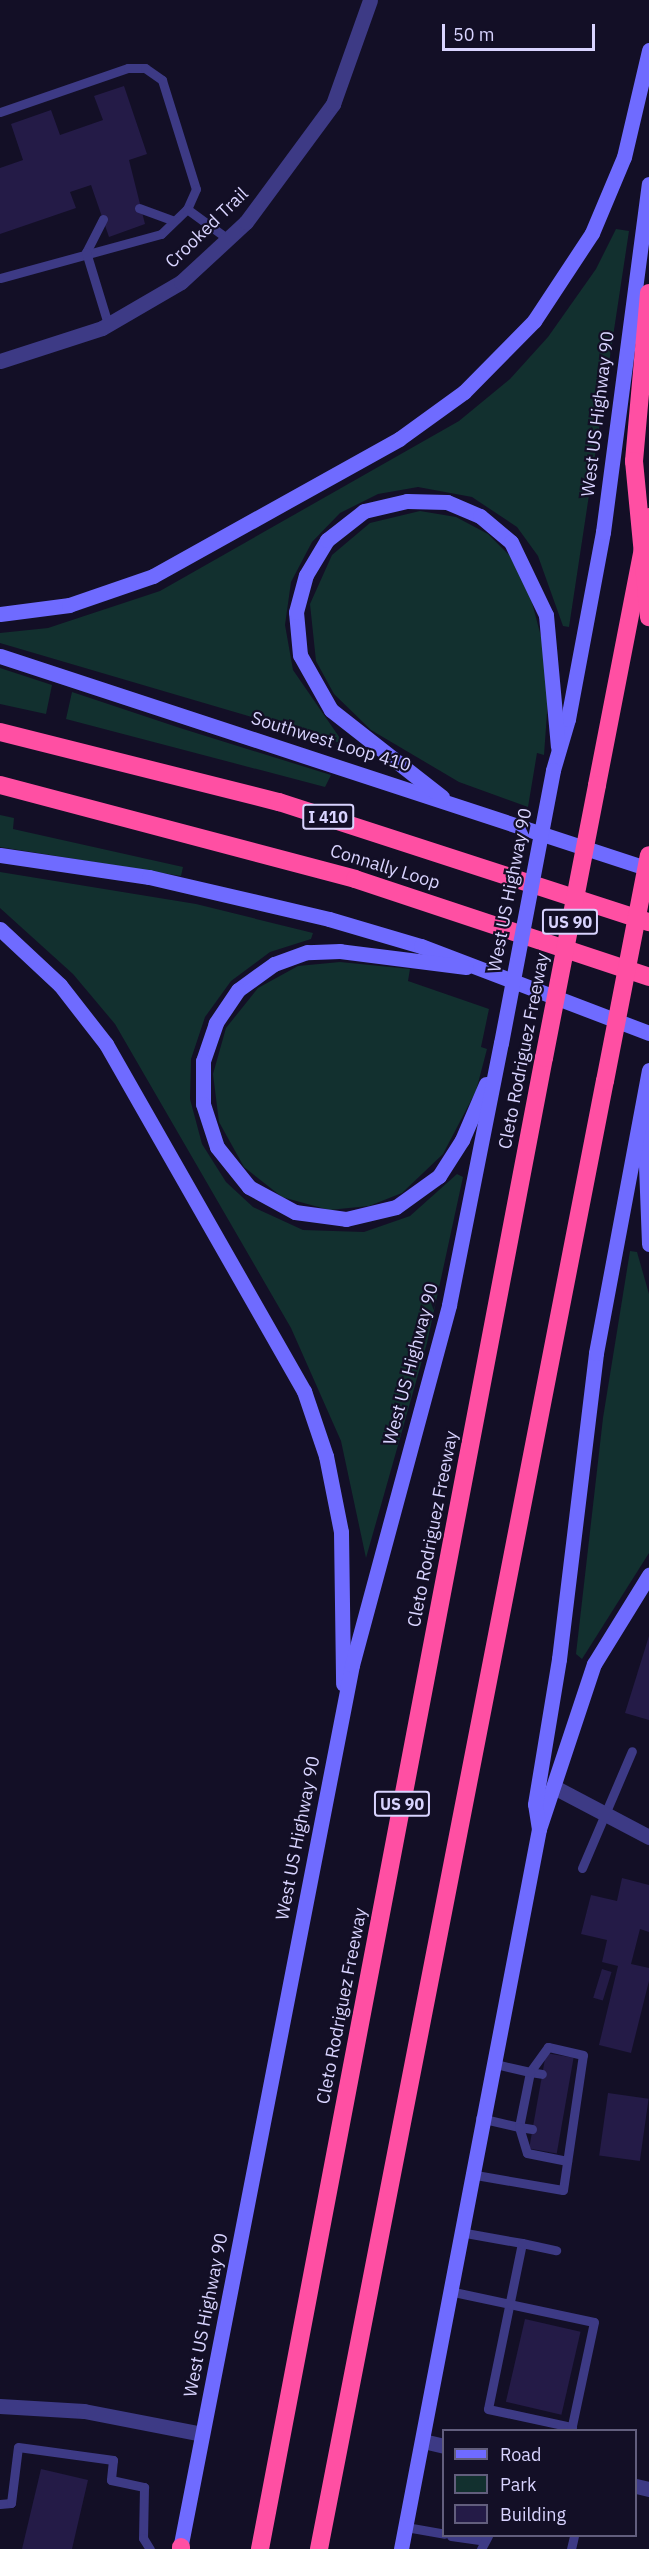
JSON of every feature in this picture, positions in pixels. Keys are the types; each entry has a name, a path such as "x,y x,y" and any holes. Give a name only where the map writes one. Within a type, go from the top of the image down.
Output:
{"highway":[{"path":"649,293 634,451 649,617"},
{"name":"Cleto Rodriguez Freeway","path":"260,2549 649,517"},
{"name":"Connally Loop","path":"0,732 330,817 649,922"},
{"name":"Connally Loop","path":"0,785 325,870 649,977"},
{"path":"319,2549 649,855"}],"main road":[{"path":"0,614 69,605 153,576 399,439 464,392 534,321 592,233 624,157 649,50"},
{"name":"West US Highway 90","path":"181,2548 344,1702 381,1543 449,1305 553,770 558,746 568,719 603,532 649,184"},
{"path":"442,797 331,710 300,655 296,612 306,575 327,540 364,511 407,501 447,502 480,516 511,542 546,615 558,746"},
{"name":"Southwest Loop 410","path":"0,656 442,797 649,869"},
{"path":"0,855 246,897 420,946 466,967 649,1033"},
{"path":"0,929 60,985 110,1051 304,1391 326,1455 341,1532 344,1702"},
{"path":"466,967 331,951 295,956 263,970 230,1000 210,1034 201,1086 208,1125 235,1172 277,1204 325,1218 367,1216 405,1203 439,1176 496,1067"},
{"path":"539,1829 535,1804 559,1659 596,1353 649,1070"},
{"path":"643,1100 648,1131 643,1180 649,1244"},
{"path":"401,2549 423,2441 480,2118 539,1829 594,1665 649,1575"}],"street":[{"name":"Crooked Trail","path":"0,361 108,324 181,282 228,239 293,165 333,104 370,0"},
{"path":"554,1787 649,1837"},
{"path":"0,2406 84,2411 202,2434"},
{"path":"423,2441 442,2446"}],"lane":[{"path":"0,112 117,71 145,68 162,80 196,189 187,209 161,234 86,252 0,278"},
{"path":"139,208 174,221"},
{"path":"187,209 228,239"},
{"path":"103,219 86,252 108,324"},
{"path":"582,1868 632,1751"},
{"path":"470,2174 563,2190 575,2111 574,2083 583,2055 548,2047 530,2072 519,2127 527,2153 567,2161"},
{"path":"492,2063 542,2074"},
{"path":"524,2101 536,2103"},
{"path":"564,2109 575,2111"},
{"path":"480,2118 532,2129"},
{"path":"560,2133 571,2135"},
{"path":"460,2232 555,2250"},
{"path":"449,2291 511,2305 594,2322 571,2429 488,2409 511,2305 522,2243"},
{"path":"0,2504 11,2503 18,2447 112,2460 111,2480 144,2487 143,2538 150,2549"},
{"path":"406,2527 442,2534"},
{"path":"461,2537 485,2542"}],"green space":[{"path":"616,229 629,231 569,627 563,626 538,556 517,527 472,497 418,487 378,494 340,513 312,542 291,582 285,625 293,670 344,744 0,643 0,633 48,628 160,591 459,421 510,379 548,337 596,269"},
{"path":"420,511 456,517 488,534 510,556 530,595 543,644 548,699 544,755 537,753 528,807 459,782 371,730 334,694 316,661 310,604 332,555 370,523"},
{"path":"0,668 52,685 46,714 0,704"},
{"path":"72,692 331,775 325,787 66,719"},
{"path":"0,815 14,818 13,829 183,867 181,876 0,847"},
{"path":"0,872 196,904 313,933 311,939 270,952 231,981 205,1017 191,1059 190,1099 202,1144 226,1182 253,1207 303,1230 364,1232 410,1216 457,1174 463,1177 427,1343 366,1558 341,1441 291,1328 115,1024 73,974 0,908"},
{"path":"340,962 410,969 408,981 489,1009 481,1047 487,1049 476,1091 443,1154 402,1193 369,1206 329,1210 282,1197 244,1167 219,1122 213,1074 226,1028 258,988 298,966"},
{"path":"630,1251 637,1252 649,1294 649,1553 582,1659 576,1654 603,1418"}],"building":[{"path":"124,86 147,154 129,160 145,224 109,237 91,185 70,192 76,208 0,234 0,168 23,160 11,124 51,110 60,135 103,120 94,96"},
{"path":"649,1636 649,1720 625,1713"},
{"path":"622,1878 649,1885 649,1932 640,1929 631,1964 649,1968 649,1981 631,2053 599,2045 618,1966 602,1962 607,1940 581,1934 591,1895 617,1901"},
{"path":"602,1969 612,1972 603,2001 593,1998"},
{"path":"546,2053 574,2058 557,2153 529,2149"},
{"path":"608,2093 649,2099 640,2161 599,2155"},
{"path":"525,2319 581,2332 561,2415 506,2402"},
{"path":"41,2469 88,2480 72,2549 22,2549"}]}
